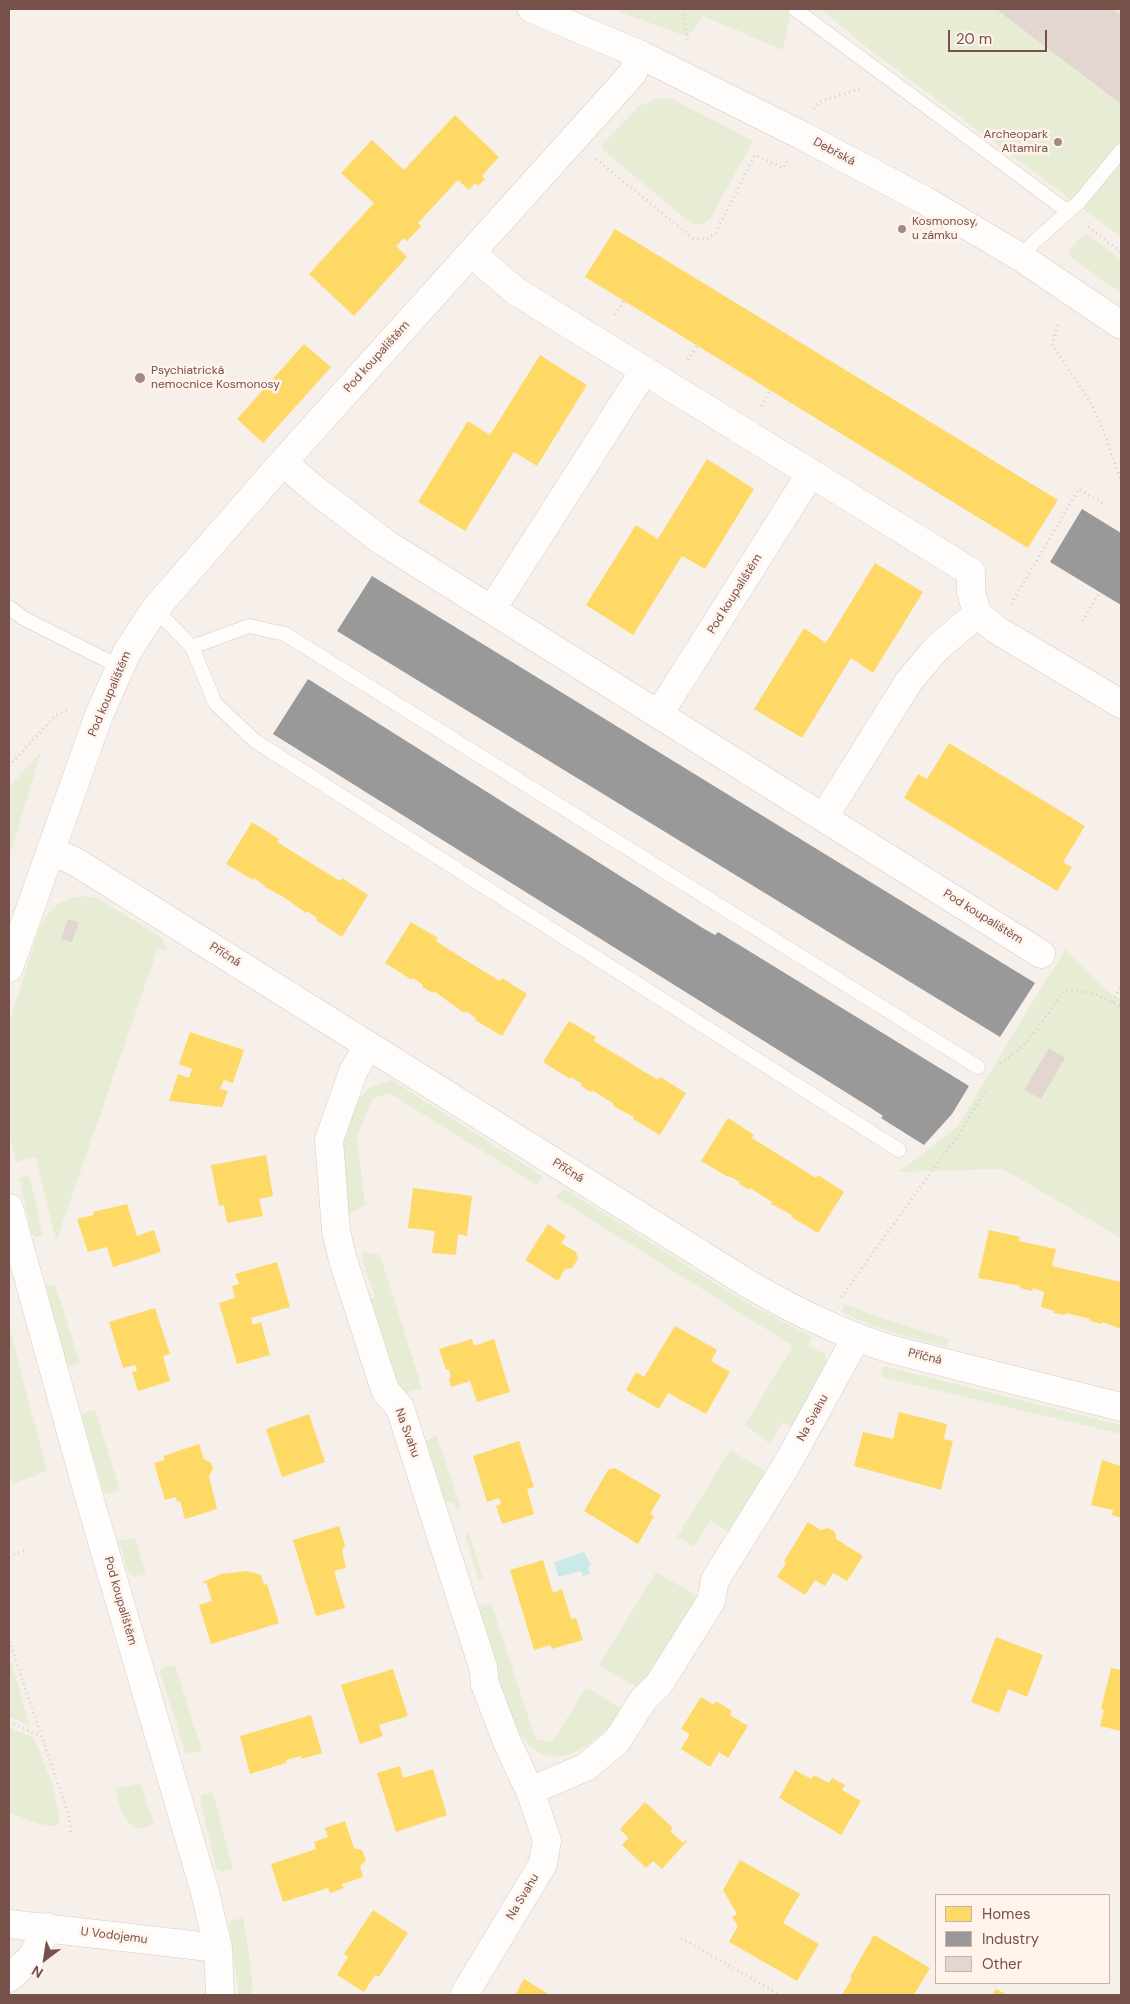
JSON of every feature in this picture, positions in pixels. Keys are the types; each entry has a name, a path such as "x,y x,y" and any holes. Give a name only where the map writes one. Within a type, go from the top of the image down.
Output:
{"street":[{"name":"Debřská","path":"532,9 640,54 924,200 1022,258 1121,325"},
{"name":"Pod koupalištěm","path":"9,968 99,715 127,652 155,609 283,462 632,74 640,54"},
{"path":"471,253 517,292 971,572 971,591 987,622 1121,704"},
{"path":"492,609 644,371"},
{"name":"Pod koupalištěm","path":"283,462 314,490 385,543 1041,954"},
{"name":"Pod koupalištěm","path":"659,714 811,473"},
{"path":"824,818 909,681 937,648 987,622"},
{"name":"Příčná","path":"52,851 76,862 766,1294 814,1320 856,1338 890,1349 1121,1407"},
{"name":"Na Svahu","path":"368,1046 353,1072 329,1140 336,1231 343,1260 385,1390 400,1408 403,1417 484,1667 485,1684 507,1742 530,1791 547,1840 543,1864 464,1995"},
{"name":"Pod koupalištěm","path":"9,1208 89,1497 206,1892 218,1948 220,1995"},
{"name":"Na Svahu","path":"530,1791 586,1767 617,1741 643,1700 659,1684 711,1601 715,1580 786,1466 856,1338"},
{"name":"U Vodojemu","path":"9,1924 218,1948"},
{"path":"9,1978 31,1958 48,1927"}],"lane":[{"path":"795,9 1067,211"},
{"path":"1022,258 1033,243 1079,202 1121,151"},
{"path":"9,607 22,618 120,667"},
{"path":"155,609 192,647 215,703 255,741 899,1150"},
{"path":"192,647 249,626 285,634 978,1067"}],"path":[{"path":"682,9 688,42"},
{"path":"811,113 819,102 866,87 880,72"},
{"path":"572,140 694,239 707,239 716,232 755,155 783,168 790,156"},
{"path":"1067,211 1121,252"},
{"path":"1058,325 1052,344 1090,402 1103,430 1120,478"},
{"path":"987,622 1079,489 1105,505"},
{"path":"1082,621 1100,592"},
{"path":"9,766 56,715 69,709 99,715"},
{"path":"1113,1002 1121,986"},
{"path":"998,1069 1003,1061 1028,1041 1065,990 1093,993 1121,1007"},
{"path":"841,1297 961,1130 989,1084"},
{"path":"9,1557 27,1549"},
{"path":"9,1641 69,1816 71,1835"},
{"path":"9,1722 41,1736"},
{"path":"681,1938 780,1995"}],"green space":[{"path":"612,9 791,9 783,50 703,16 688,37"},
{"name":"Archeopark Altamira","path":"821,9 1121,9 1121,237 866,47"},
{"path":"659,98 672,99 753,141 710,219 703,224 693,225 603,150 601,146 639,106"},
{"path":"1087,234 1121,260 1121,293 1070,257 1069,252 1075,243"},
{"path":"41,752 9,858 9,787"},
{"path":"84,896 100,899 163,939 167,952 158,948 56,1242 36,1157 16,1162 9,1130 9,1026 39,929 48,914 58,904 71,898"},
{"path":"1066,949 1108,992 1121,1000 1121,1238 1003,1169 899,1172 957,1127"},
{"path":"392,1080 542,1176 537,1185 389,1093 372,1099 357,1137 365,1205 347,1215 343,1138 357,1102 368,1088"},
{"path":"27,1176 30,1178 43,1235 36,1237 32,1235 19,1178"},
{"path":"565,1189 745,1302 813,1337 808,1347 826,1354 826,1367 793,1428 783,1422 770,1444 745,1425 793,1346 555,1197"},
{"path":"363,1252 380,1255 422,1388 406,1393 393,1387 368,1300 375,1297 362,1260"},
{"path":"55,1284 80,1363 71,1367 66,1363 45,1286"},
{"path":"848,1305 875,1316 949,1339 947,1347 893,1332 855,1318 842,1312 844,1306"},
{"path":"9,1326 47,1471 13,1484 9,1475"},
{"path":"883,1366 1121,1425 1121,1434 881,1377"},
{"path":"95,1410 120,1490 108,1494 104,1492 81,1416 85,1412"},
{"path":"437,1436 461,1508 456,1509 453,1502 442,1503 424,1441"},
{"path":"730,1450 763,1470 765,1474 729,1532 710,1520 694,1547 677,1537"},
{"path":"469,1533 483,1578 479,1580 465,1536"},
{"path":"135,1538 146,1574 134,1577 129,1574 118,1539"},
{"path":"656,1572 699,1597 651,1680 636,1687 599,1665"},
{"path":"491,1603 536,1740 553,1741 586,1687 622,1709 607,1729 582,1749 559,1757 549,1756 539,1752 521,1736 513,1723 476,1611 477,1606"},
{"path":"9,1656 30,1726 9,1716"},
{"path":"175,1665 202,1751 188,1754 185,1752 160,1671 163,1667"},
{"path":"9,1727 34,1738 53,1785 60,1824 54,1826 41,1825 9,1812"},
{"path":"140,1783 154,1823 146,1828 132,1826 123,1813 117,1797 116,1789"},
{"path":"213,1793 233,1869 221,1872 216,1868 200,1800 202,1794"},
{"path":"243,1918 250,1960 253,1995 239,1995 229,1924 232,1920"}],"water":[{"path":"584,1552 591,1565 588,1568 590,1574 583,1576 581,1571 558,1576 554,1562"}],"building: Homes":[{"path":"455,115 499,157 482,176 485,179 478,186 475,183 469,190 458,180 418,223 421,226 407,241 404,238 396,246 407,257 354,316 309,274 374,203 341,173 372,140 404,170"},
{"path":"615,229 1058,500 1028,548 585,277"},
{"path":"304,344 331,367 263,443 237,419"},
{"path":"540,355 587,385 537,466 514,452 465,531 418,502 468,421 490,435"},
{"path":"707,459 754,489 705,569 682,556 633,635 586,605 636,525 658,539"},
{"path":"875,563 923,592 873,673 851,658 802,738 754,709 804,628 826,643"},
{"path":"949,743 1085,826 1063,862 1072,867 1057,891 904,798 918,774 927,779"},
{"path":"252,822 279,839 277,842 340,881 342,878 368,895 342,937 316,920 317,918 307,911 306,913 285,898 263,886 254,878 253,880 226,864"},
{"path":"411,922 438,938 436,941 467,961 500,981 502,978 527,994 502,1036 475,1020 476,1018 466,1011 464,1013 434,991 433,993 422,987 423,985 413,978 412,980 385,963"},
{"path":"569,1021 596,1037 594,1041 658,1080 660,1077 686,1093 660,1135 633,1119 634,1117 613,1106 614,1104 592,1090 591,1092 571,1077 570,1079 543,1062"},
{"path":"190,1032 244,1050 233,1083 224,1080 220,1089 228,1091 222,1107 169,1101 178,1074 189,1078 192,1069 179,1064"},
{"path":"728,1118 754,1135 752,1138 816,1178 818,1175 844,1192 818,1233 791,1217 792,1215 771,1204 772,1202 750,1188 749,1190 739,1184 740,1182 701,1161"},
{"path":"266,1155 273,1196 259,1199 263,1216 227,1223 224,1205 219,1206 211,1165"},
{"path":"413,1188 472,1196 467,1236 458,1234 456,1255 432,1253 435,1231 408,1228"},
{"path":"127,1204 137,1236 154,1230 161,1252 113,1267 107,1247 88,1252 77,1219 94,1215 93,1212"},
{"path":"548,1224 566,1236 561,1243 576,1252 578,1259 572,1268 565,1269 558,1281 525,1260"},
{"path":"989,1230 1020,1237 1019,1241 1056,1249 1052,1266 1121,1282 1121,1329 1066,1313 1065,1315 1053,1313 1054,1311 1041,1307 1044,1292 1033,1288 1032,1291 1020,1288 1021,1286 978,1278"},
{"path":"277,1262 290,1307 251,1318 253,1325 261,1322 270,1355 237,1364 219,1303 235,1298 232,1286 239,1284 235,1274"},
{"path":"155,1308 170,1354 163,1356 170,1381 138,1391 132,1372 137,1371 135,1365 123,1368 109,1322"},
{"path":"675,1326 717,1350 711,1361 730,1372 706,1414 668,1393 659,1409 626,1390 636,1372 644,1377"},
{"path":"472,1339 474,1346 494,1339 510,1392 477,1402 470,1381 451,1387 449,1369 446,1370 439,1349"},
{"path":"899,1412 947,1424 944,1439 953,1441 941,1490 854,1466 863,1432 893,1439"},
{"path":"309,1414 325,1462 282,1477 266,1429"},
{"path":"519,1441 534,1487 527,1489 534,1514 502,1524 496,1506 501,1504 499,1498 487,1502 473,1456"},
{"path":"199,1444 204,1459 211,1463 213,1469 209,1476 217,1509 185,1519 180,1501 177,1502 176,1497 165,1500 154,1463 165,1460 163,1456"},
{"path":"1102,1460 1121,1466 1121,1518 1112,1515 1113,1510 1091,1505"},
{"path":"615,1468 661,1495 650,1514 654,1516 638,1544 584,1511 608,1470"},
{"path":"808,1522 821,1530 828,1528 835,1532 836,1539 863,1556 847,1581 833,1573 825,1586 815,1580 805,1595 777,1577 786,1563 784,1561"},
{"path":"339,1526 345,1545 342,1551 346,1568 334,1571 345,1608 316,1616 293,1540"},
{"path":"543,1560 553,1593 562,1589 571,1619 576,1618 583,1640 552,1649 550,1645 534,1650 510,1570"},
{"path":"247,1571 261,1575 264,1585 267,1584 279,1623 211,1644 199,1605 212,1601 206,1582 204,1584 203,1582 221,1574"},
{"path":"996,1637 1043,1655 1027,1697 1008,1689 999,1713 971,1702"},
{"path":"1111,1668 1121,1670 1121,1731 1100,1726 1104,1710 1101,1709"},
{"path":"393,1669 408,1716 379,1725 383,1736 360,1744 341,1685"},
{"path":"701,1697 714,1705 716,1701 732,1711 730,1715 748,1726 728,1758 719,1752 710,1767 681,1749 690,1734 681,1729"},
{"path":"311,1715 322,1753 301,1759 301,1756 286,1760 286,1763 250,1774 240,1736"},
{"path":"400,1766 403,1778 433,1769 447,1815 396,1832 377,1773"},
{"path":"795,1770 811,1779 814,1775 829,1783 832,1778 845,1785 842,1790 861,1801 841,1835 779,1798"},
{"path":"645,1802 673,1828 670,1831 683,1843 687,1841 662,1869 653,1861 646,1868 622,1845 628,1838 620,1829"},
{"path":"345,1821 354,1848 362,1850 366,1860 360,1866 363,1877 342,1884 344,1888 330,1893 328,1888 283,1902 271,1864 316,1849 314,1842 328,1837 325,1828"},
{"path":"740,1860 800,1894 783,1923 819,1944 797,1981 729,1942 738,1926 732,1917 737,1914 723,1890"},
{"path":"373,1910 408,1933 379,1977 375,1975 364,1992 337,1975 348,1957 344,1954"},
{"path":"874,1935 930,1968 914,1995 842,1995"},
{"path":"524,1979 550,1995 515,1995"},
{"path":"996,1989 1008,1995 992,1995"}],"building: Industry":[{"path":"1082,509 1121,533 1121,605 1050,562"},
{"path":"372,576 1035,983 1000,1037 337,631"},
{"path":"308,679 701,927 715,935 718,932 969,1086 952,1114 924,1145 881,1118 883,1116 871,1108 273,734"}],"building: Other":[{"path":"996,9 1112,9 1121,15 1121,104"},
{"path":"68,919 79,922 72,942 61,939"},
{"path":"1049,1048 1065,1058 1041,1099 1024,1090"}],"place":[{"name":"Archeopark Altamira","path":"1058,142"},
{"name":"Kosmonosy, u zámku","path":"902,229"},
{"name":"Psychiatrická nemocnice Kosmonosy","path":"140,378"}]}
